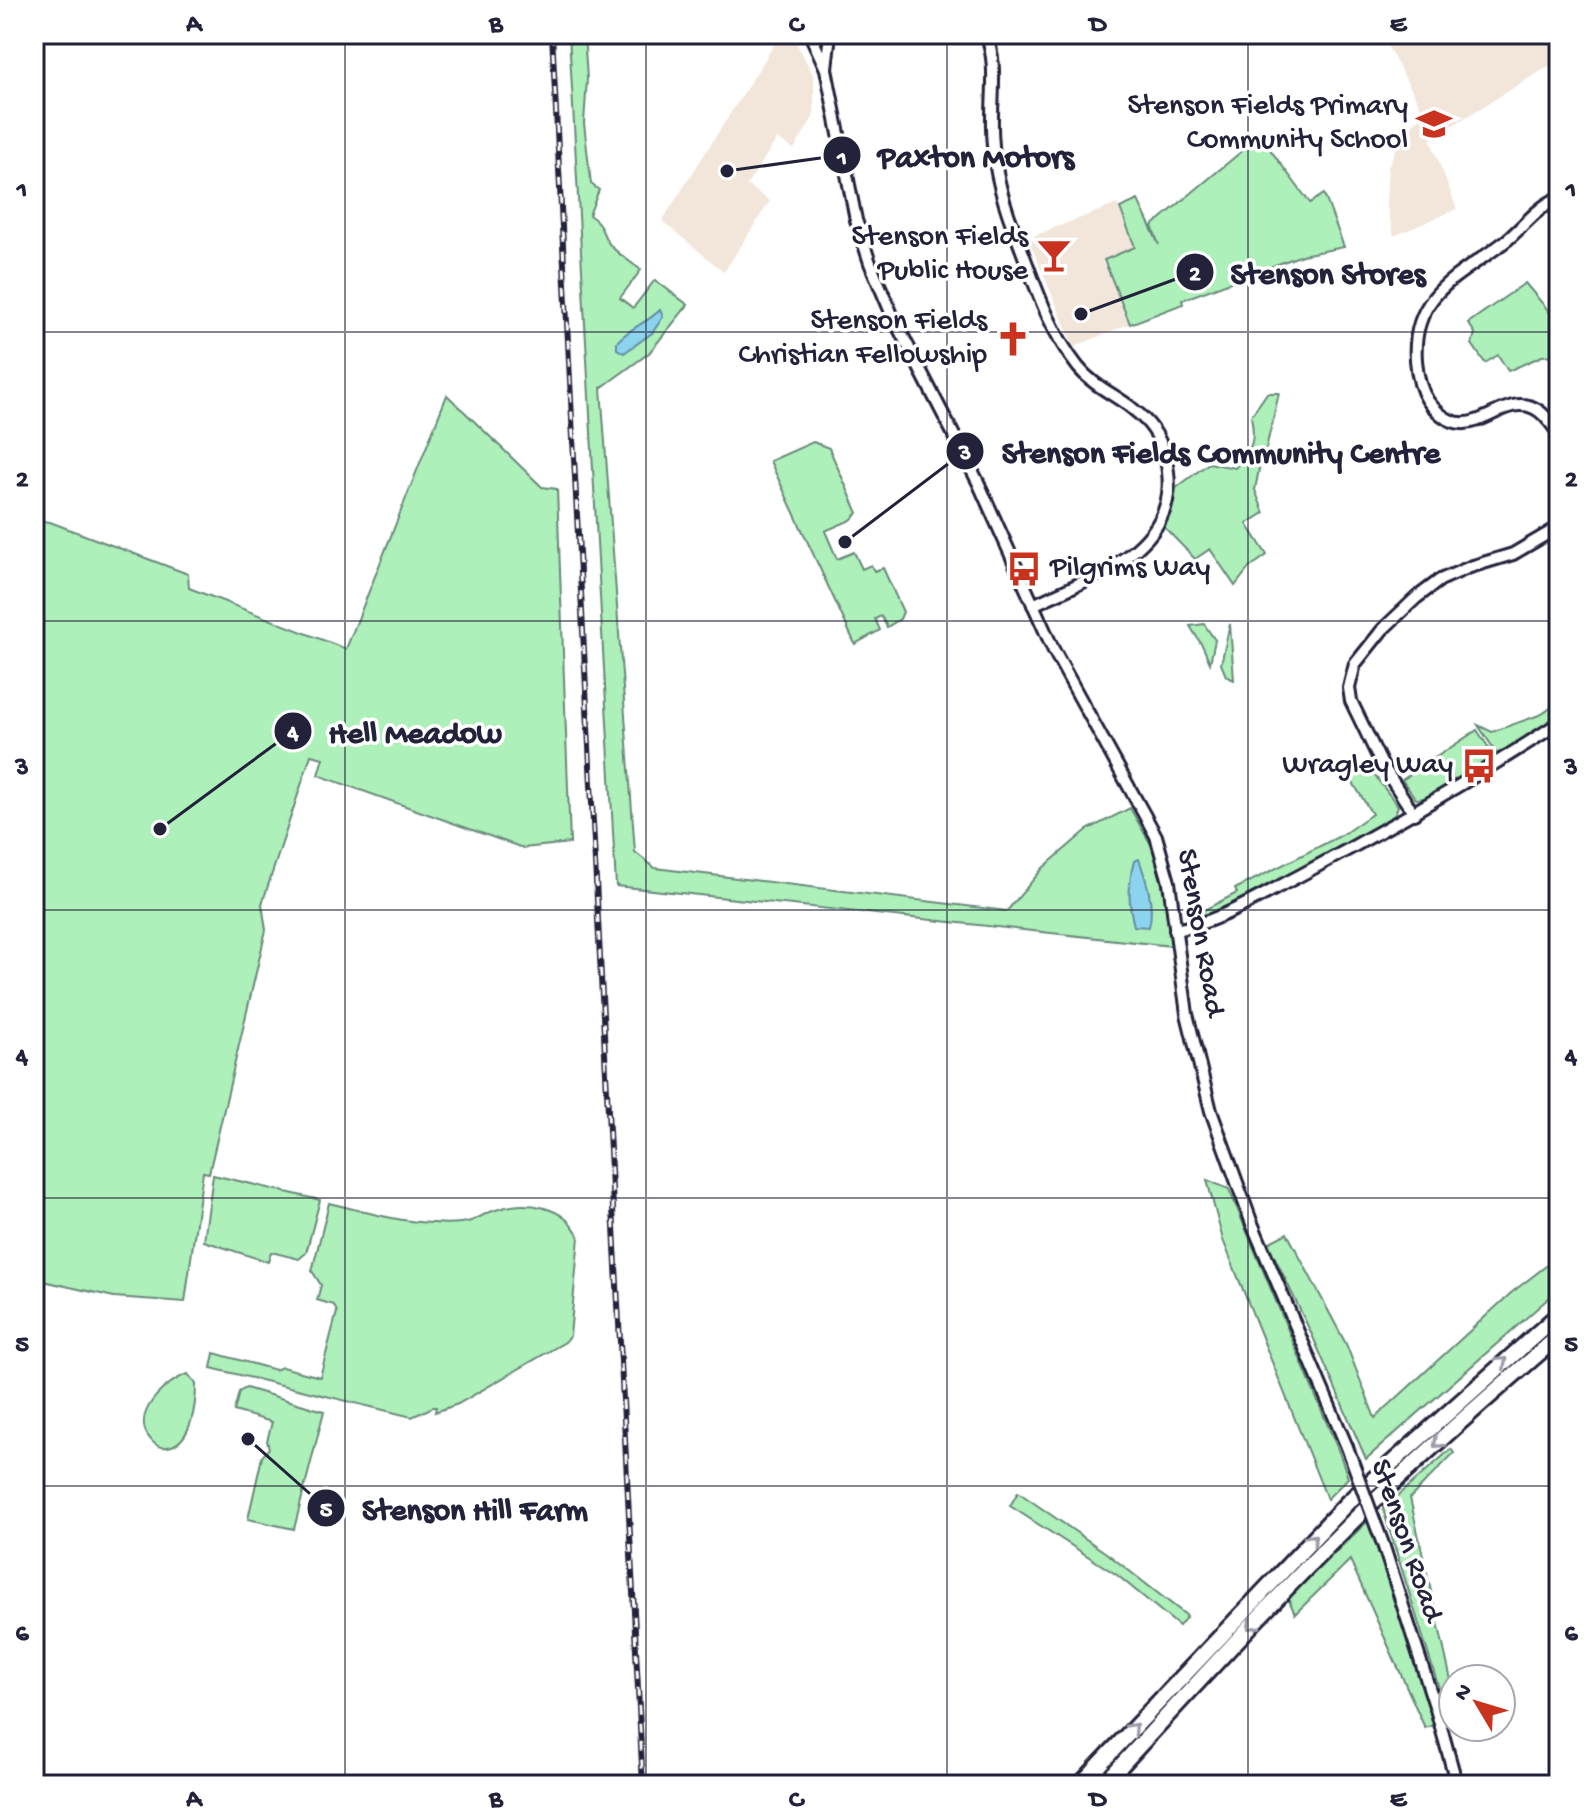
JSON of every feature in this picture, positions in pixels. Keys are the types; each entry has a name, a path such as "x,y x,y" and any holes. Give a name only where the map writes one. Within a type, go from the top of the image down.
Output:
{"highway":[{"path":"1080,1785 1347,1503 1559,1314"},
{"path":"1103,1785 1234,1643 1355,1519 1559,1336"}],"street":[{"name":"Stenson Road","path":"810,34 826,69 861,240 893,317 956,437 1054,651 1156,836 1169,882 1187,1014 1211,1111 1251,1221 1347,1447 1383,1544 1457,1785"},
{"name":"Stenson Road","path":"826,69 830,34"},
{"path":"986,34 995,74 992,130 1000,186 1040,295 1060,339 1080,370 1097,385 1134,407 1153,429 1164,451 1169,481 1163,512 1141,548 1033,605"},
{"path":"1559,198 1544,206 1510,237 1439,289 1426,308 1416,334 1419,379 1428,401 1446,417 1468,422 1486,418 1510,406 1529,406 1542,414 1559,434"},
{"path":"1414,814 1382,765 1351,701 1349,688 1355,664 1383,629 1430,587 1455,573 1513,554 1559,527"},
{"path":"1175,930 1202,923 1264,895 1414,814 1559,723"}],"shaded area":[{"path":"781,34 792,34 814,77 814,116 794,149 777,139 747,185 770,201 724,272 662,221"},
{"name":"Stenson Fields Primary Community School","path":"1381,34 1559,34 1559,60 1430,139 1457,209 1394,236 1386,202 1388,167 1401,137 1424,113"},
{"path":"1117,204 1135,247 1102,260 1129,324 1074,347 1028,238"}],"green space":[{"path":"569,34 584,34 587,79 584,123 591,184 599,190 589,215 598,222 610,245 641,270 620,298 633,308 655,280 688,305 649,353 601,388 635,852 655,868 1007,911 1043,868 1087,830 1130,808 1153,848 1166,901 1172,946 616,886"},
{"path":"1260,136 1310,203 1324,194 1344,247 1302,255 1182,300 1183,304 1130,324 1104,260 1135,247 1120,208 1138,200 1159,245 1152,226"},
{"path":"1525,283 1559,323 1559,355 1542,356 1508,371 1498,355 1485,363 1472,344 1475,333 1468,323"},
{"path":"1267,393 1279,393 1255,490 1264,513 1247,524 1267,555 1249,568 1235,586 1210,549 1195,559 1164,527 1176,488 1209,463 1235,468 1241,461 1253,439 1251,416"},
{"path":"447,395 542,487 557,489 570,843 523,848 318,775 323,758 311,755 262,904 266,930 209,1173 203,1172 185,1302 114,1297 34,1279 34,520 50,522 188,574 189,588 346,649"},
{"path":"813,442 829,448 858,513 851,520 825,531 837,559 854,552 862,569 871,565 874,571 883,568 903,612 900,619 887,627 881,616 875,619 880,630 855,644 770,461"},
{"path":"1204,624 1215,640 1210,663 1190,626"},
{"path":"1230,624 1234,680 1226,676 1221,664"},
{"path":"1559,702 1559,717 1498,755 1478,725 1492,732 1542,714"},
{"path":"1477,730 1495,757 1427,798 1416,799 1402,780"},
{"path":"1360,772 1375,776 1398,806 1394,817 1240,901 1202,918 1200,912 1237,893 1235,889 1342,835 1372,814 1349,776"},
{"path":"213,1175 320,1200 306,1253 299,1259 271,1252 268,1262 204,1241"},
{"path":"1207,1180 1229,1189 1339,1452 1348,1478 1327,1499 1223,1240"},
{"path":"329,1203 394,1218 442,1224 471,1221 505,1207 531,1206 554,1212 573,1226 579,1237 570,1336 565,1342 458,1404 435,1412 436,1407 433,1407 412,1417 211,1368 214,1353 275,1370 282,1367 320,1377 337,1312 334,1305 317,1300 321,1285 312,1271"},
{"path":"1287,1233 1346,1344 1375,1418 1511,1293 1559,1256 1559,1289 1366,1459 1268,1243"},
{"path":"188,1374 196,1384 191,1422 182,1439 167,1447 158,1446 145,1430 147,1410 161,1391"},
{"path":"246,1388 324,1411 294,1529 248,1519 262,1457 269,1448 267,1441 272,1422 234,1411 239,1392"},
{"path":"1451,1449 1454,1453 1410,1498 1447,1663 1437,1663 1437,1682 1383,1509"},
{"path":"1018,1492 1109,1555 1187,1616 1179,1626 1117,1575 1010,1506"},
{"path":"1368,1521 1436,1724 1425,1728 1350,1560 1295,1614 1288,1598"}],"water":[{"path":"660,310 663,317 652,333 624,353 617,349 617,342 622,337"},
{"path":"1139,859 1150,901 1149,927 1134,926 1131,910 1131,877 1134,861"}],"railway":[{"path":"552,34 643,1785"}],"place":[{"name":"Stenson Fields Primary Community School","path":"1434,124"},
{"name":"Paxton Motors","path":"727,171"},
{"name":"Stenson Fields Public House","path":"1054,255"},
{"name":"Stenson Stores","path":"1081,314"},
{"name":"Stenson Fields Christian Fellowship","path":"1013,339"},
{"name":"Stenson Fields Community Centre","path":"845,542"},
{"name":"Pilgrims Way","path":"1024,569"},
{"name":"Wragley Way","path":"1479,766"},
{"name":"Hell Meadow","path":"160,829"},
{"name":"Stenson Hill Farm","path":"248,1439"}]}
